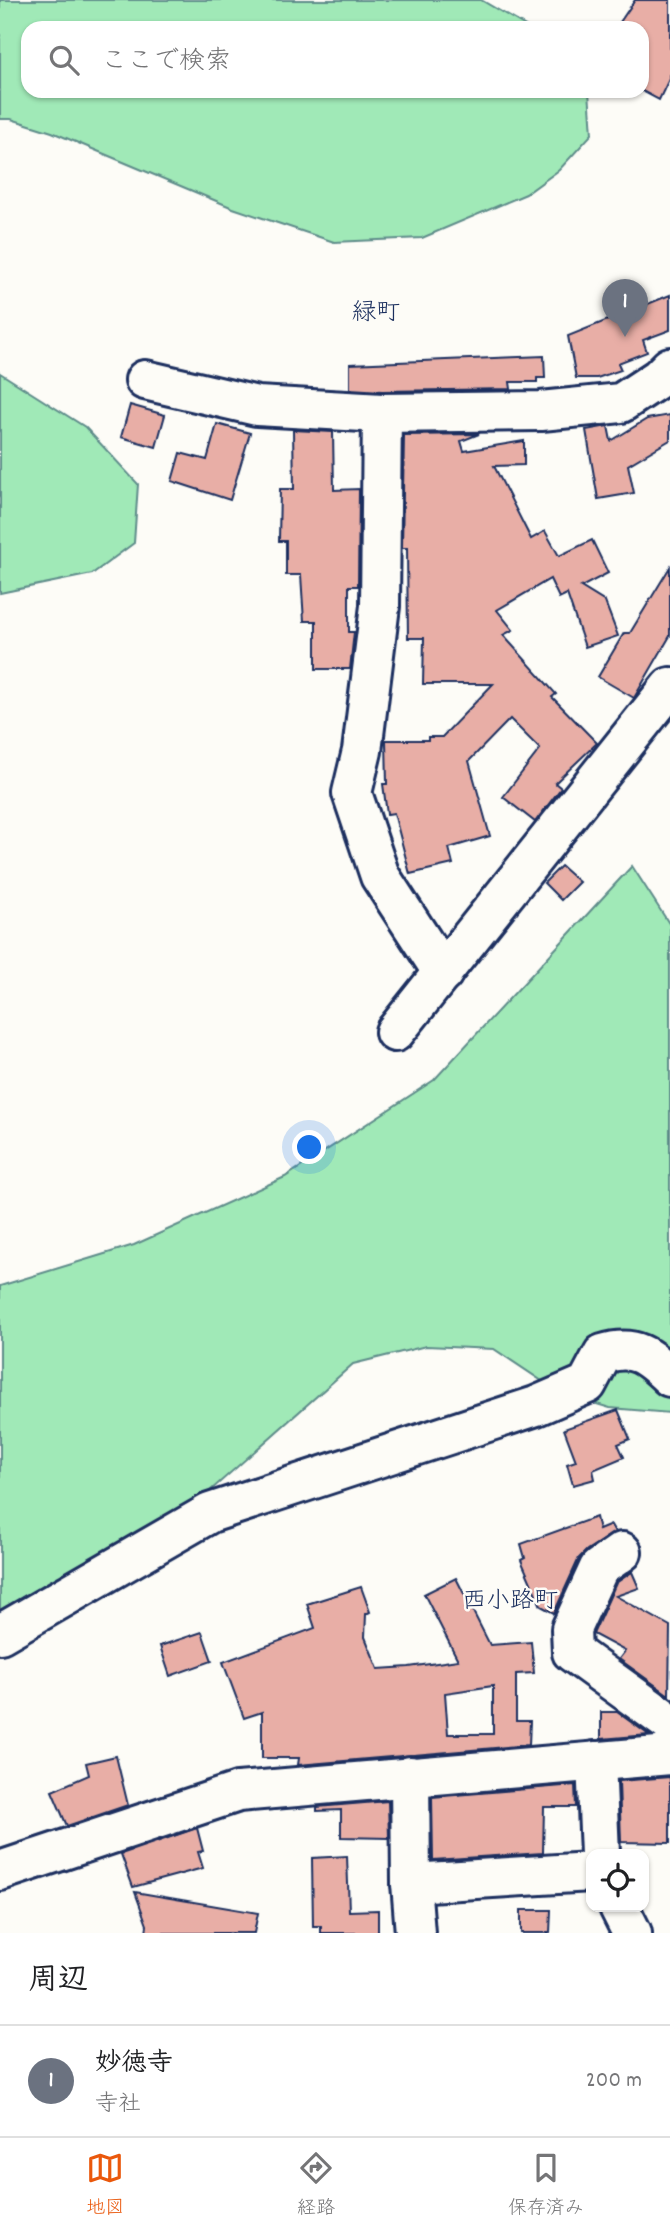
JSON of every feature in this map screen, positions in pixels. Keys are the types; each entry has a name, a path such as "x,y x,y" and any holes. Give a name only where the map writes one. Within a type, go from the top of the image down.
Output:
{"street":[{"path":"145,380 257,406 382,413 541,411 621,403 659,378 670,367"},
{"path":"382,413 380,606 362,751 352,793 380,876 443,973"},
{"path":"395,1032 670,687"},
{"path":"0,1634 210,1513 536,1406 587,1384 603,1354 620,1349 647,1355 670,1377"},
{"path":"622,1552 599,1568 571,1629 572,1652 670,1723"},
{"path":"0,1871 237,1792 670,1755"},
{"path":"596,1761 600,1849"},
{"path":"410,1776 411,1883 415,1933"},
{"path":"411,1883 586,1872"},
{"path":"622,1912 632,1933"}],"green space":[{"path":"0,0 481,0 517,21 21,21 21,98 589,98 592,134 559,170 526,194 422,238 334,242 233,208 52,132 11,119 0,119"},
{"path":"0,373 85,427 138,484 134,543 92,574 0,593"},
{"path":"632,866 670,925 670,1413 610,1408 560,1393 494,1349 426,1346 353,1364 131,1561 0,1618 0,1286 134,1245 285,1177 434,1080"}],"building":[{"path":"635,0 670,0 670,77 659,100 649,95 649,21 621,21"},
{"path":"670,295 670,330 643,340 647,352 618,363 621,370 597,378 576,378 568,336"},
{"path":"544,356 545,378 537,378 537,382 510,382 511,389 350,389 350,364"},
{"path":"130,405 165,415 156,447 121,437"},
{"path":"670,415 670,440 628,465 634,493 598,499 586,430 608,426 611,441 647,419"},
{"path":"217,424 250,433 230,500 172,481 180,453 207,460"},
{"path":"293,430 333,432 334,490 359,489 358,586 349,586 349,632 354,632 350,669 316,669 316,621 304,621 301,575 286,575 286,541 279,541 280,489 294,489"},
{"path":"479,434 461,441 464,451 524,441 524,465 494,466 531,539 545,531 559,556 592,540 608,573 581,587 605,602 618,636 585,647 567,594 559,598 550,579 497,610 513,630 503,635 556,694 552,697 597,743 555,783 561,788 535,822 503,797 540,749 510,719 469,761 490,836 449,848 453,864 410,874 394,813 387,814 383,784 387,784 386,740 428,740 428,737 442,737 493,684 423,684 424,638 408,638 407,548 402,548 404,435"},
{"path":"670,567 670,636 634,698 598,677 624,633 630,633"},
{"path":"561,866 579,882 561,900 544,883"},
{"path":"618,1410 630,1439 618,1444 624,1457 593,1470 595,1479 573,1485 567,1464 576,1461 564,1429"},
{"path":"596,1517 599,1530 611,1525 615,1532 579,1558 554,1613 541,1606 521,1560 525,1558 521,1544"},
{"path":"632,1572 639,1588 616,1596 670,1626 669,1695 619,1659 625,1651 593,1634 616,1583"},
{"path":"456,1578 490,1645 531,1642 534,1673 516,1674 516,1721 530,1721 529,1745 298,1765 299,1758 262,1758 262,1712 244,1718 223,1662 315,1628 307,1604 361,1587 370,1612 366,1614 365,1637 378,1669 458,1660 424,1594","holes":["493,1686 493,1734 448,1734 445,1693"]},
{"path":"202,1632 212,1661 170,1676 160,1646"},
{"path":"601,1712 617,1712 649,1735 601,1739"},
{"path":"116,1756 128,1805 67,1826 52,1791 89,1775 86,1763"},
{"path":"670,1777 670,1843 621,1842 619,1781"},
{"path":"575,1785 576,1807 544,1807 543,1853 433,1860 432,1797"},
{"path":"388,1801 389,1838 341,1837 341,1810 317,1811 317,1807"},
{"path":"197,1828 203,1851 198,1852 203,1868 133,1887 121,1854"},
{"path":"347,1856 349,1911 378,1910 378,1933 321,1933 321,1926 313,1926 312,1858"},
{"path":"135,1892 258,1913 254,1933 146,1933 147,1925"},
{"path":"521,1910 551,1910 550,1933 521,1933"}],"place":[{"name":"妙徳寺","path":"625,337"}],"district":[{"name":"緑町","path":"376,314"},
{"name":"西小路町","path":"510,1602"}]}
